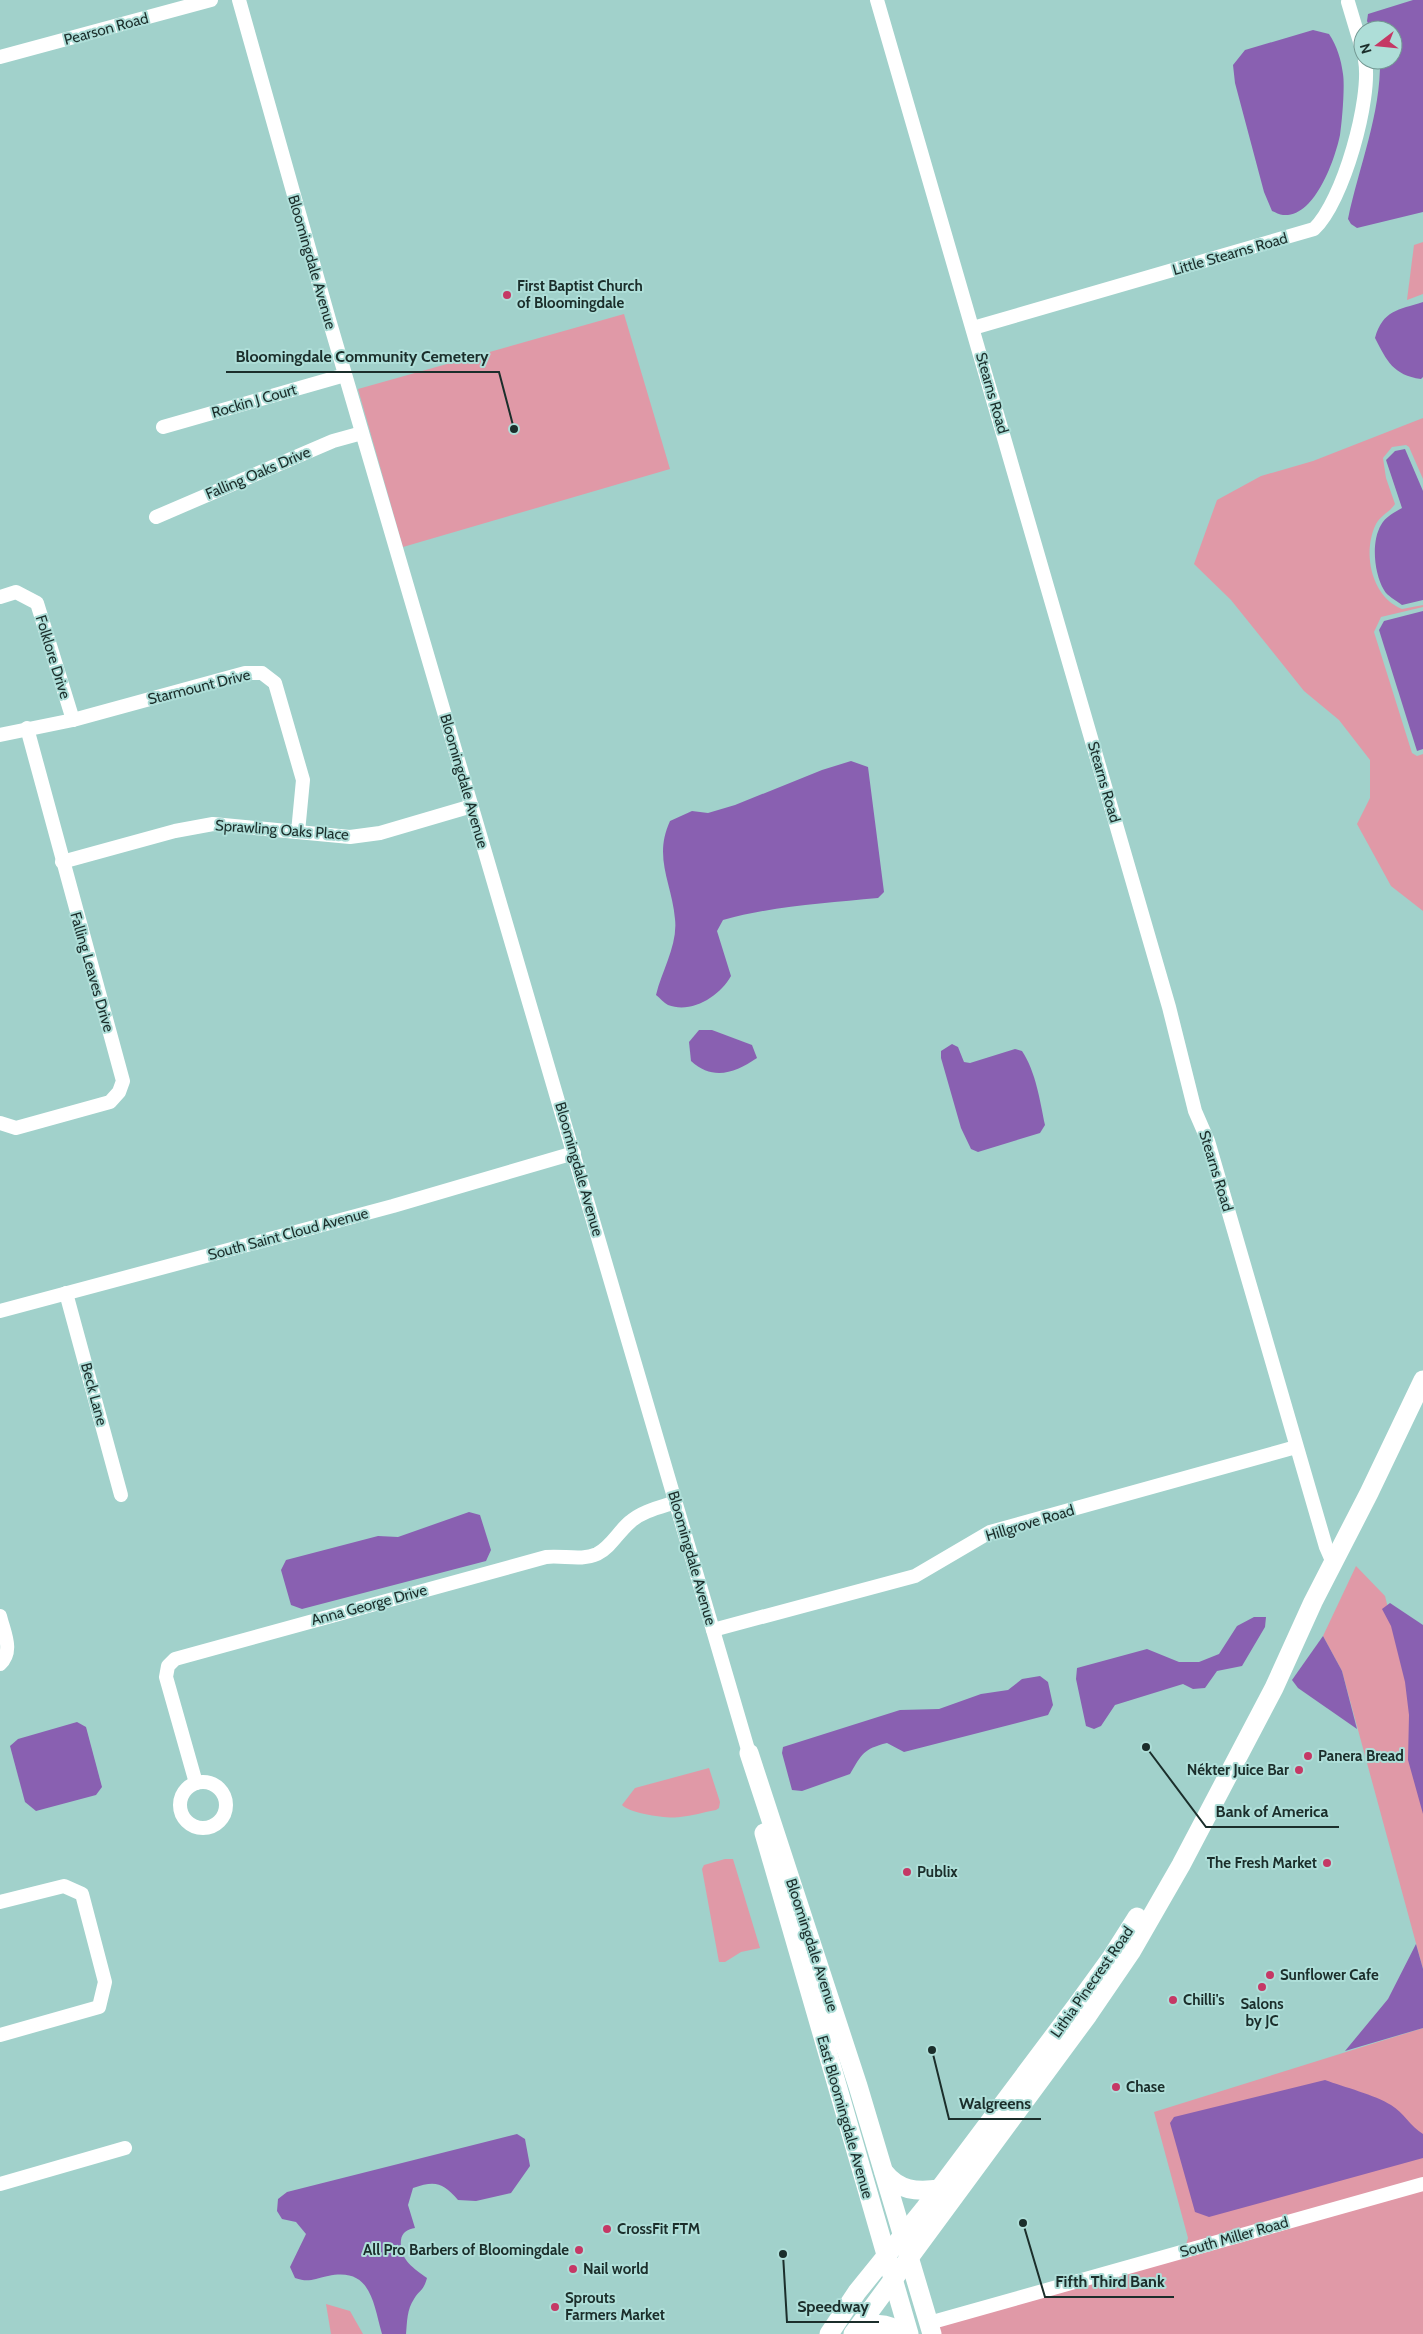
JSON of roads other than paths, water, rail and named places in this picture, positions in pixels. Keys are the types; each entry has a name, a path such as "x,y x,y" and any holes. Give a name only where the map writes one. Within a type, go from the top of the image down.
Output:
{"main road":[{"name":"Lithia Pinecrest Road","path":"853,2333 1088,2015 1131,1952 1220,1792 1278,1680 1313,1602 1369,1493 1423,1380"},
{"name":"Lithia Pinecrest Road","path":"1369,1493 1423,1395"},
{"name":"Lithia Pinecrest Road","path":"829,2334 857,2292 940,2188 1125,1937 1172,1859 1282,1649 1313,1602"},
{"name":"Bloomingdale Avenue","path":"749,1753 884,2172 931,2329"},
{"name":"East Bloomingdale Avenue","path":"749,1753 756,1799 773,1869 909,2334"},
{"path":"884,2172 890,2180 902,2188 918,2190 940,2188"},
{"path":"853,2333 870,2325 878,2324 888,2325 902,2334"}],"street":[{"name":"Pearson Road","path":"0,57 212,0"},
{"name":"Bloomingdale Avenue","path":"239,0 345,376 749,1753"},
{"name":"Stearns Road","path":"877,0 1169,1007 1196,1111 1208,1141 1326,1547 1334,1563"},
{"path":"1348,2 1353,20"},
{"name":"Little Stearns Road","path":"973,328 1314,229 1330,209 1338,192 1349,158 1364,97 1365,70"},
{"name":"Rockin J Court","path":"163,426 345,376"},
{"name":"Falling Oaks Drive","path":"156,517 333,441 362,433"},
{"name":"Folklore Drive","path":"0,596 16,592 37,604 72,720"},
{"name":"Starmount Drive","path":"0,735 72,720 245,673 262,673 275,683 303,780 298,832"},
{"name":"Falling Leaves Drive","path":"0,1123 16,1128 110,1102 119,1092 123,1081 27,728"},
{"name":"Sprawling Oaks Place","path":"62,862 175,831 213,824 350,837 380,833 472,806"},
{"name":"South Saint Cloud Avenue","path":"0,1311 384,1208 574,1153"},
{"name":"Beck Lane","path":"66,1293 121,1495"},
{"name":"Hillgrove Road","path":"713,1630 915,1576 990,1532 1296,1446"},
{"name":"Anna George Drive","path":"196,1783 166,1677 168,1666 175,1659 546,1557 596,1555 608,1547 631,1520 676,1502"},
{"path":"0,1616 8,1648 5,1660 0,1664"},
{"path":"0,1902 64,1886 82,1894 105,1982 99,2007 0,2035"},
{"path":"0,2184 125,2148"},
{"name":"South Miller Road","path":"931,2329 1423,2184"}],"place":[{"name":"First Baptist Church of Bloomingdale","path":"507,295"},
{"name":"Bloomingdale Community Cemetery","path":"514,429"},
{"name":"Bank of America","path":"1146,1747"},
{"name":"Panera Bread","path":"1308,1756"},
{"name":"Nékter Juice Bar","path":"1299,1770"},
{"name":"The Fresh Market","path":"1327,1863"},
{"name":"Publix","path":"907,1872"},
{"name":"Sunflower Cafe","path":"1270,1975"},
{"name":"Salons by JC","path":"1262,1987"},
{"name":"Chilli's","path":"1173,2000"},
{"name":"Walgreens","path":"932,2050"},
{"name":"Chase","path":"1116,2087"},
{"name":"Fifth Third Bank","path":"1023,2223"},
{"name":"CrossFit FTM","path":"607,2229"},
{"name":"All Pro Barbers of Bloomingdale","path":"579,2250"},
{"name":"Speedway","path":"783,2254"},
{"name":"Nail world","path":"573,2269"},
{"name":"Sprouts Farmers Market","path":"555,2307"}]}
